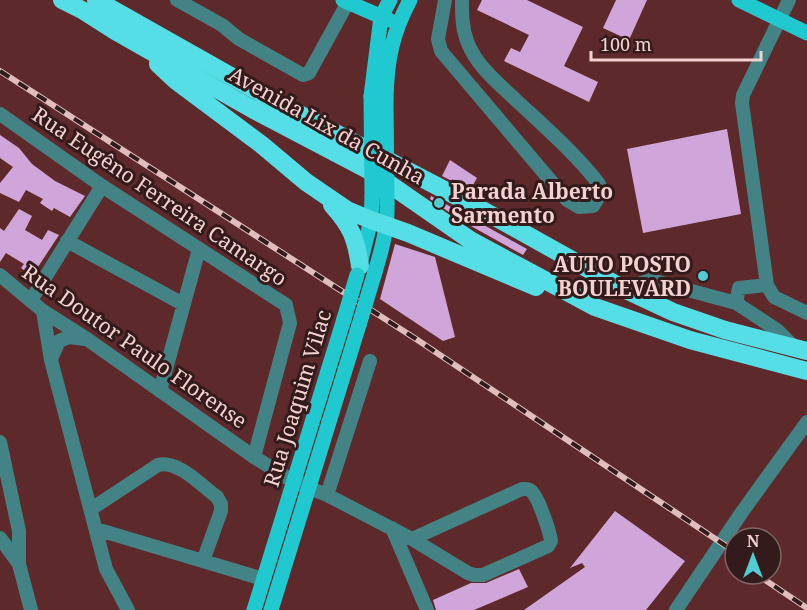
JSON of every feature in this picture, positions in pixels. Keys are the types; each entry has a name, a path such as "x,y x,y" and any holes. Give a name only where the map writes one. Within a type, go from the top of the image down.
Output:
{"highway":[{"name":"Avenida Lix da Cunha","path":"62,0 252,109 372,172 470,240 595,307 690,340 805,370"},
{"name":"Avenida Lix da Cunha","path":"96,0 280,104 477,207 624,289 673,312 725,330 801,350"},
{"path":"137,44 175,80 262,145 326,199 346,222 357,246 364,271"},
{"path":"306,182 347,210 541,289 595,307"}],"main road":[{"path":"378,97 381,17 390,0"},
{"path":"378,97 398,23 410,0"},
{"path":"740,0 807,33"},
{"path":"346,1 398,23"},
{"name":"Rua Joaquim Vilac","path":"378,97 372,197 379,223"},
{"name":"Rua Joaquim Vilac","path":"254,610 344,319 364,271 387,203 378,97"},
{"name":"Rua Joaquim Vilac","path":"271,610 359,325 364,271"}],"street":[{"path":"177,0 222,25 239,39 303,75 309,73 346,1"},
{"path":"446,0 438,39 441,51 567,200 579,207 593,206 598,198 598,184 582,162 496,81 474,54 467,42 464,29 462,0"},
{"path":"789,0 742,100 766,285 774,297 807,313"},
{"name":"Rua Eugêno Ferreira Camargo","path":"0,114 102,186 286,305 290,323 254,456"},
{"path":"31,300 102,186"},
{"path":"67,241 183,304"},
{"path":"160,391 199,249"},
{"name":"Rua Doutor Paulo Florense","path":"0,275 43,311 294,482 309,486 392,528 468,573 479,576 548,546 550,542 548,530 533,493 527,489 522,489 412,539"},
{"path":"624,289 651,280 736,303 777,330 801,350"},
{"path":"736,303 739,288 766,285"},
{"path":"43,311 51,360 106,569 128,610"},
{"path":"51,360 56,345 64,338 87,339"},
{"path":"327,495 370,361"},
{"path":"676,610 736,520 807,422"},
{"path":"0,442 19,531 19,564 31,610"},
{"path":"91,509 158,465 175,465 217,497 221,504 221,511 203,561"},
{"path":"392,528 427,610"},
{"path":"96,529 264,579"},
{"path":"0,538 19,564"}],"building":[{"path":"482,0 527,0 583,27 564,66 598,82 589,102 504,61 511,48 520,52 529,35 477,10"},
{"path":"616,0 647,0 629,40 603,28"},
{"path":"727,129 741,214 643,233 627,149"},
{"path":"0,135 19,148 32,164 55,181 85,196 70,217 54,208 52,211 40,203 43,199 26,190 19,202 0,193 0,183 13,167 0,158"},
{"path":"450,160 477,178 470,190 442,176"},
{"path":"431,196 527,249 523,255 462,221 430,199"},
{"path":"19,209 32,216 25,230 42,240 48,230 59,235 32,276 21,268 24,264 6,253 0,262 0,228 4,231"},
{"path":"395,244 435,257 455,337 443,341 380,299"},
{"path":"615,511 685,561 646,610 524,610 585,567 582,563 570,568"},
{"path":"519,569 528,587 474,610 436,610 433,600 471,583 486,583"}],"railway":[{"path":"0,71 416,339 723,544"},
{"path":"774,586 807,608"}],"place":[{"name":"Parada Alberto Sarmento","path":"439,203"},
{"name":"AUTO POSTO BOULEVARD","path":"703,276"}]}
